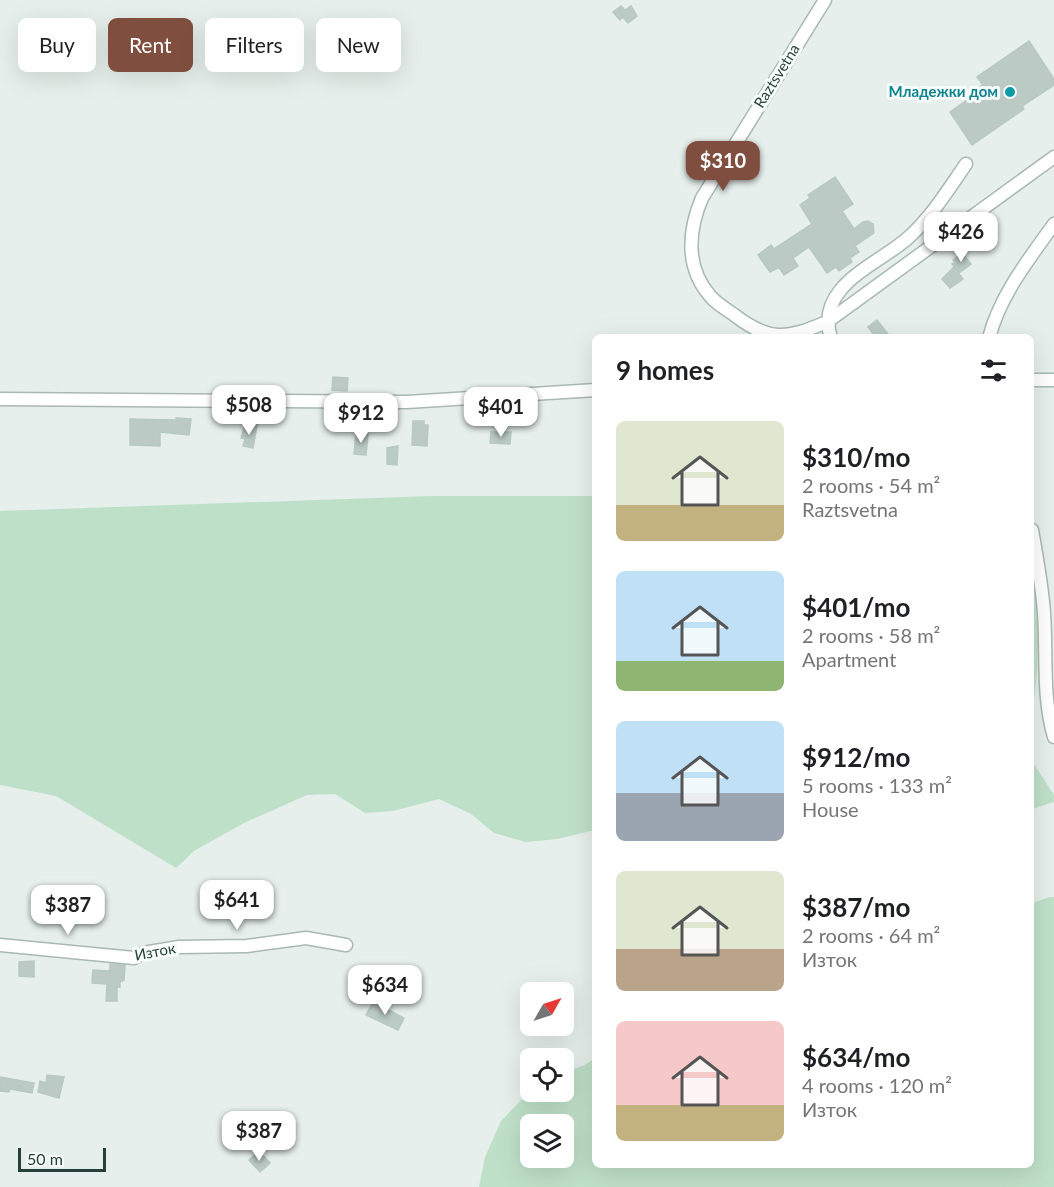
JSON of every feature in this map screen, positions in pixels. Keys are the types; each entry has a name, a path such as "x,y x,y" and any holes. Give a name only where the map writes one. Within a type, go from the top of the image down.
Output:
{"street":[{"name":"Raztsvetna","path":"774,334 755,329 712,298 698,278 691,254 694,218 702,198 825,0"},
{"name":"Raztsvetna","path":"788,334 797,333 827,322 1054,157"},
{"path":"830,334 827,322 834,300 848,280 908,238 936,209 966,164"},
{"path":"990,334 1001,304 1054,224"},
{"path":"1034,380 1054,380"},
{"path":"0,399 407,402 592,390"},
{"path":"1034,544 1044,613 1044,673 1048,718 1054,737"},
{"name":"Изток","path":"0,945 134,958 143,953 179,947 248,946 306,938 346,945"}],"green space":[{"path":"430,496 592,496 592,831 557,839 526,842 494,833 471,814 439,799 393,811 365,813 335,794 307,795 244,823 194,851 176,868 56,796 0,785 0,511"},
{"path":"1034,589 1038,656 1034,697"},
{"path":"1034,764 1054,795 1054,802 1034,808"},
{"path":"1054,897 1054,1187 479,1187 485,1157 501,1121 520,1101 574,1102 574,1069 592,1060 592,1168 1034,1168 1034,902"}],"building":[{"path":"621,6 625,10 631,6 637,16 628,23 623,17 620,20 613,12"},
{"name":"Младежки дом","path":"1029,41 1054,79 1054,85 1022,106 1024,109 972,145 950,112 977,93 975,90 983,85 977,77"},
{"path":"835,177 853,204 842,211 854,229 868,221 873,224 874,233 855,246 859,252 850,258 852,262 839,271 836,267 827,273 809,247 793,258 798,266 784,275 779,267 770,272 758,255 771,245 774,249 812,224 800,205 810,198 808,195"},
{"path":"962,253 971,264 959,273 952,264 955,262 953,260"},
{"path":"954,267 963,279 950,288 942,279"},
{"path":"877,320 888,334 873,334 868,327"},
{"path":"333,377 348,378 347,391 332,390"},
{"path":"176,418 191,419 189,435 160,432 160,446 130,445 130,419 176,420"},
{"path":"413,421 424,421 424,425 428,425 427,446 412,445"},
{"path":"248,424 257,425 253,448 243,446 245,439 241,438"},
{"path":"491,432 511,432 510,444 490,443"},
{"path":"356,433 368,434 366,455 354,454"},
{"path":"398,446 397,465 387,464 387,448"},
{"path":"34,961 34,977 19,976 19,962"},
{"path":"110,964 125,965 124,980 120,982 120,987 117,987 117,1001 106,1001 107,984 92,983 93,970 110,971"},
{"path":"373,1002 404,1018 398,1030 366,1015"},
{"path":"47,1075 64,1077 59,1098 38,1092 40,1081 46,1083"},
{"path":"0,1077 34,1083 32,1093 10,1089 9,1092 0,1091"},
{"path":"259,1151 270,1163 260,1172 249,1160"}],"place":[{"name":"Младежки дом","path":"1010,92"}]}
